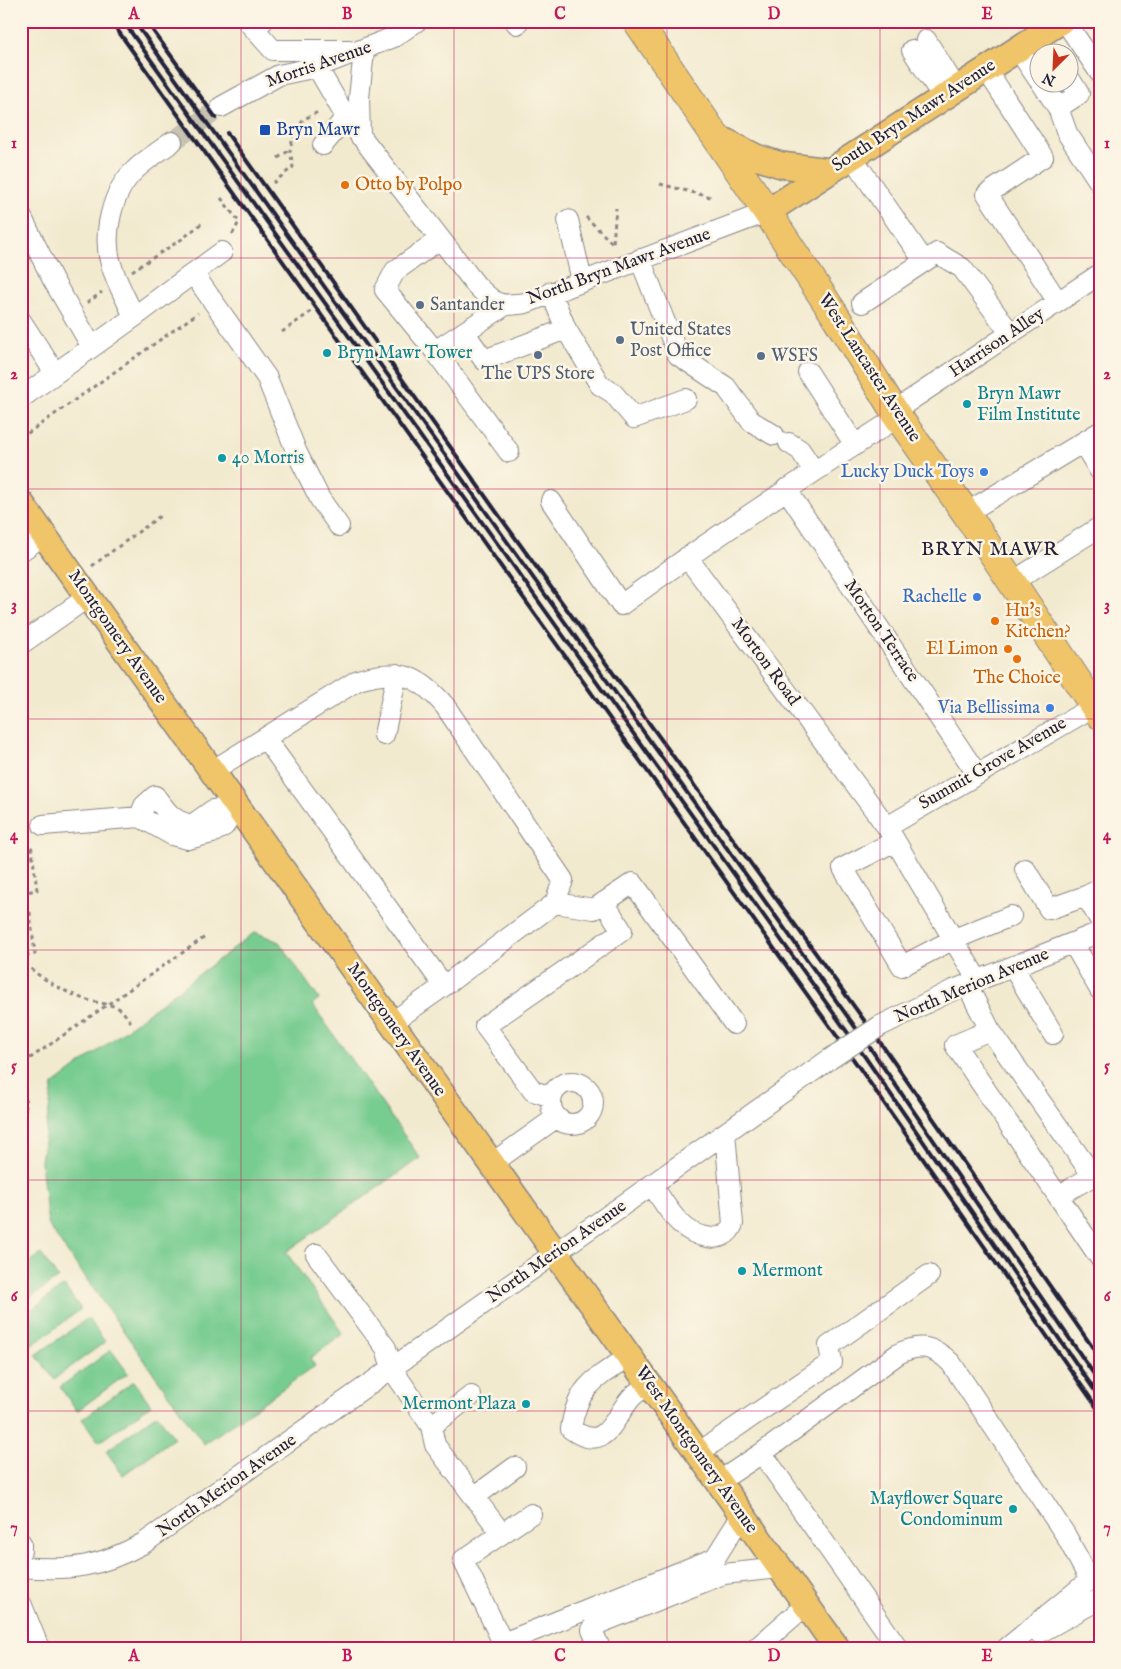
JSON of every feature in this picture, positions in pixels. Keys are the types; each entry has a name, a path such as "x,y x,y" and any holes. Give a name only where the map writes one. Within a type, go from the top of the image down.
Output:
{"highway":[{"name":"West Lancaster Avenue","path":"637,21 833,312 896,414 966,513 1098,708"}],"main road":[{"name":"South Bryn Mawr Avenue","path":"767,212 1063,21"},
{"path":"714,136 756,158 781,165 830,171"},
{"name":"Montgomery Avenue","path":"21,503 212,771"},
{"path":"212,771 236,806"},
{"name":"Montgomery Avenue","path":"236,806 556,1253"},
{"name":"West Montgomery Avenue","path":"556,1253 837,1648"}],"street":[{"path":"263,21 249,23 273,50 364,50 359,98 360,136"},
{"name":"Morris Avenue","path":"221,107 279,75 317,67 364,50 394,37 417,21"},
{"path":"1063,21 1100,73"},
{"path":"919,45 950,93"},
{"path":"1018,49 1028,64"},
{"name":"North Bryn Mawr Avenue","path":"317,67 346,117 440,239 476,285 491,300 504,306 526,303 582,280 767,212"},
{"path":"986,69 1043,157"},
{"path":"1048,92 1058,108 1071,140 1100,183"},
{"path":"1058,108 1079,94 1078,92"},
{"path":"323,144 346,117"},
{"path":"1058,302 987,194 1071,140"},
{"path":"134,317 111,263 108,225 112,206 134,170 172,142"},
{"path":"852,157 924,261"},
{"path":"21,216 53,280 92,347"},
{"path":"576,218 582,280"},
{"path":"440,239 395,271 385,290 435,351 509,452"},
{"path":"21,398 222,252"},
{"path":"862,303 937,253 962,268 1010,334"},
{"path":"640,259 678,356 726,387 751,421 800,450 814,471"},
{"path":"193,273 267,378 297,453 320,499 339,526"},
{"name":"Harrison Alley","path":"896,414 1100,274"},
{"path":"552,292 566,329 600,385 613,393 634,418 686,399"},
{"path":"435,351 504,306"},
{"path":"21,321 55,373"},
{"path":"464,332 484,360 566,329"},
{"path":"808,372 855,445"},
{"path":"551,501 621,605 786,489 855,445 896,414"},
{"path":"966,513 1091,437 1100,470"},
{"name":"Morton Terrace","path":"786,489 977,774"},
{"path":"1012,582 1100,527"},
{"path":"21,551 44,535"},
{"name":"Morton Road","path":"687,557 891,834 952,940 972,983 990,1030 1096,1174"},
{"path":"21,644 82,588"},
{"path":"212,771 358,680 377,674 397,674 416,680 432,691 445,706 563,880 555,903 391,1023"},
{"path":"384,735 397,674"},
{"name":"Summit Grove Avenue","path":"952,940 902,966 843,868 977,774 1098,708"},
{"path":"265,738 444,986"},
{"path":"140,816 144,806 155,796 172,818 181,823 192,825 213,810 236,806"},
{"path":"43,825 140,816 172,835 188,839 212,833 224,826 236,806"},
{"path":"1024,868 1049,908 1093,893 1100,920"},
{"path":"555,903 594,909 633,883 734,1024"},
{"path":"552,1097 533,1091 484,1026 622,931 604,902"},
{"path":"952,940 1011,916"},
{"name":"North Merion Avenue","path":"21,1568 49,1569 103,1562 144,1544 830,1059 880,1026 942,995 1100,932"},
{"path":"1073,943 1100,990"},
{"path":"1013,967 1053,1034"},
{"path":"990,1030 955,1045 1100,1258"},
{"path":"566,1083 581,1084 587,1088 591,1094 592,1108 584,1120 578,1123 571,1123 557,1118 553,1112 552,1097 560,1086 566,1083"},
{"path":"491,1164 557,1118"},
{"path":"652,1185 680,1224 691,1231 713,1239 727,1234 733,1224 725,1134"},
{"path":"1058,1196 1096,1174"},
{"path":"316,1254 386,1348 392,1369 431,1426 435,1445 502,1534"},
{"path":"698,1453 832,1362 829,1346 929,1275"},
{"path":"718,1482 762,1453 898,1354 909,1348 933,1349 943,1355 951,1364 1065,1534 1090,1580 1007,1648"},
{"path":"629,1357 600,1375 584,1390 574,1411 571,1429 582,1436 598,1437 607,1433 633,1396 650,1384"},
{"path":"431,1426 471,1396"},
{"path":"762,1453 898,1648"},
{"path":"474,1497 515,1467"},
{"path":"532,1514 463,1560 503,1643 715,1558 742,1515"},
{"path":"21,1542 21,1551"},
{"path":"600,1648 592,1630 595,1626 724,1574 780,1568"},
{"path":"1014,1648 1100,1599"},
{"path":"21,1603 39,1648"},
{"path":"756,1648 806,1605"}],"path":[{"path":"273,183 293,167 290,150 294,134 304,119 318,112"},
{"path":"278,158 290,150"},
{"path":"660,184 714,198"},
{"path":"221,198 239,222"},
{"path":"576,218 613,244 616,208"},
{"path":"182,239 202,223"},
{"path":"21,438 214,302"},
{"path":"282,332 312,311"},
{"path":"82,588 160,516"},
{"path":"21,893 36,890 31,843"},
{"path":"21,851 31,850"},
{"path":"21,914 30,913 35,954 21,956"},
{"path":"22,1061 32,1057 205,937"},
{"path":"21,956 40,975 67,992 84,999 120,1008 131,1022"},
{"path":"21,1050 26,1106 21,1133"}],"green space":[{"path":"255,932 279,942 319,999 312,1004 420,1158 286,1252 344,1334 310,1358 315,1366 204,1444 48,1225 41,1161 53,1085"},
{"path":"41,1254 58,1278 21,1304 21,1268"},
{"path":"64,1286 81,1309 30,1347 21,1335 21,1317"},
{"path":"88,1318 105,1342 54,1379 36,1355"},
{"path":"111,1350 128,1373 77,1411 60,1387"},
{"path":"134,1381 151,1405 99,1442 82,1419"},
{"path":"157,1414 174,1438 123,1475 106,1451"}],"tunnel":[{"path":"172,142 221,107"}],"railway":[{"path":"111,21 856,1063 1100,1412"},
{"path":"123,21 865,1057 1100,1398"},
{"path":"134,21 873,1052 1100,1383"},
{"path":"146,21 216,118"},
{"path":"227,133 498,514 882,1045 1100,1358"}],"place":[{"name":"Bryn Mawr","path":"265,130"},
{"name":"Otto by Polpo","path":"345,185"},
{"name":"Santander","path":"420,305"},
{"name":"United States Post Office","path":"620,340"},
{"name":"Bryn Mawr Tower","path":"327,353"},
{"name":"The UPS Store","path":"538,355"},
{"name":"WSFS","path":"761,356"},
{"name":"Bryn Mawr Film Institute","path":"967,404"},
{"name":"40 Morris","path":"222,458"},
{"name":"Lucky Duck Toys","path":"984,472"},
{"name":"Rachelle","path":"977,597"},
{"name":"Hu's Kitchen?","path":"995,621"},
{"name":"El Limon","path":"1008,649"},
{"name":"The Choice","path":"1017,659"},
{"name":"Via Bellissima","path":"1050,708"},
{"name":"Mermont","path":"742,1271"},
{"name":"Mermont Plaza","path":"526,1404"},
{"name":"Mayflower Square Condominum","path":"1013,1509"}],"district":[{"name":"BRYN MAWR","path":"990,549"}]}
